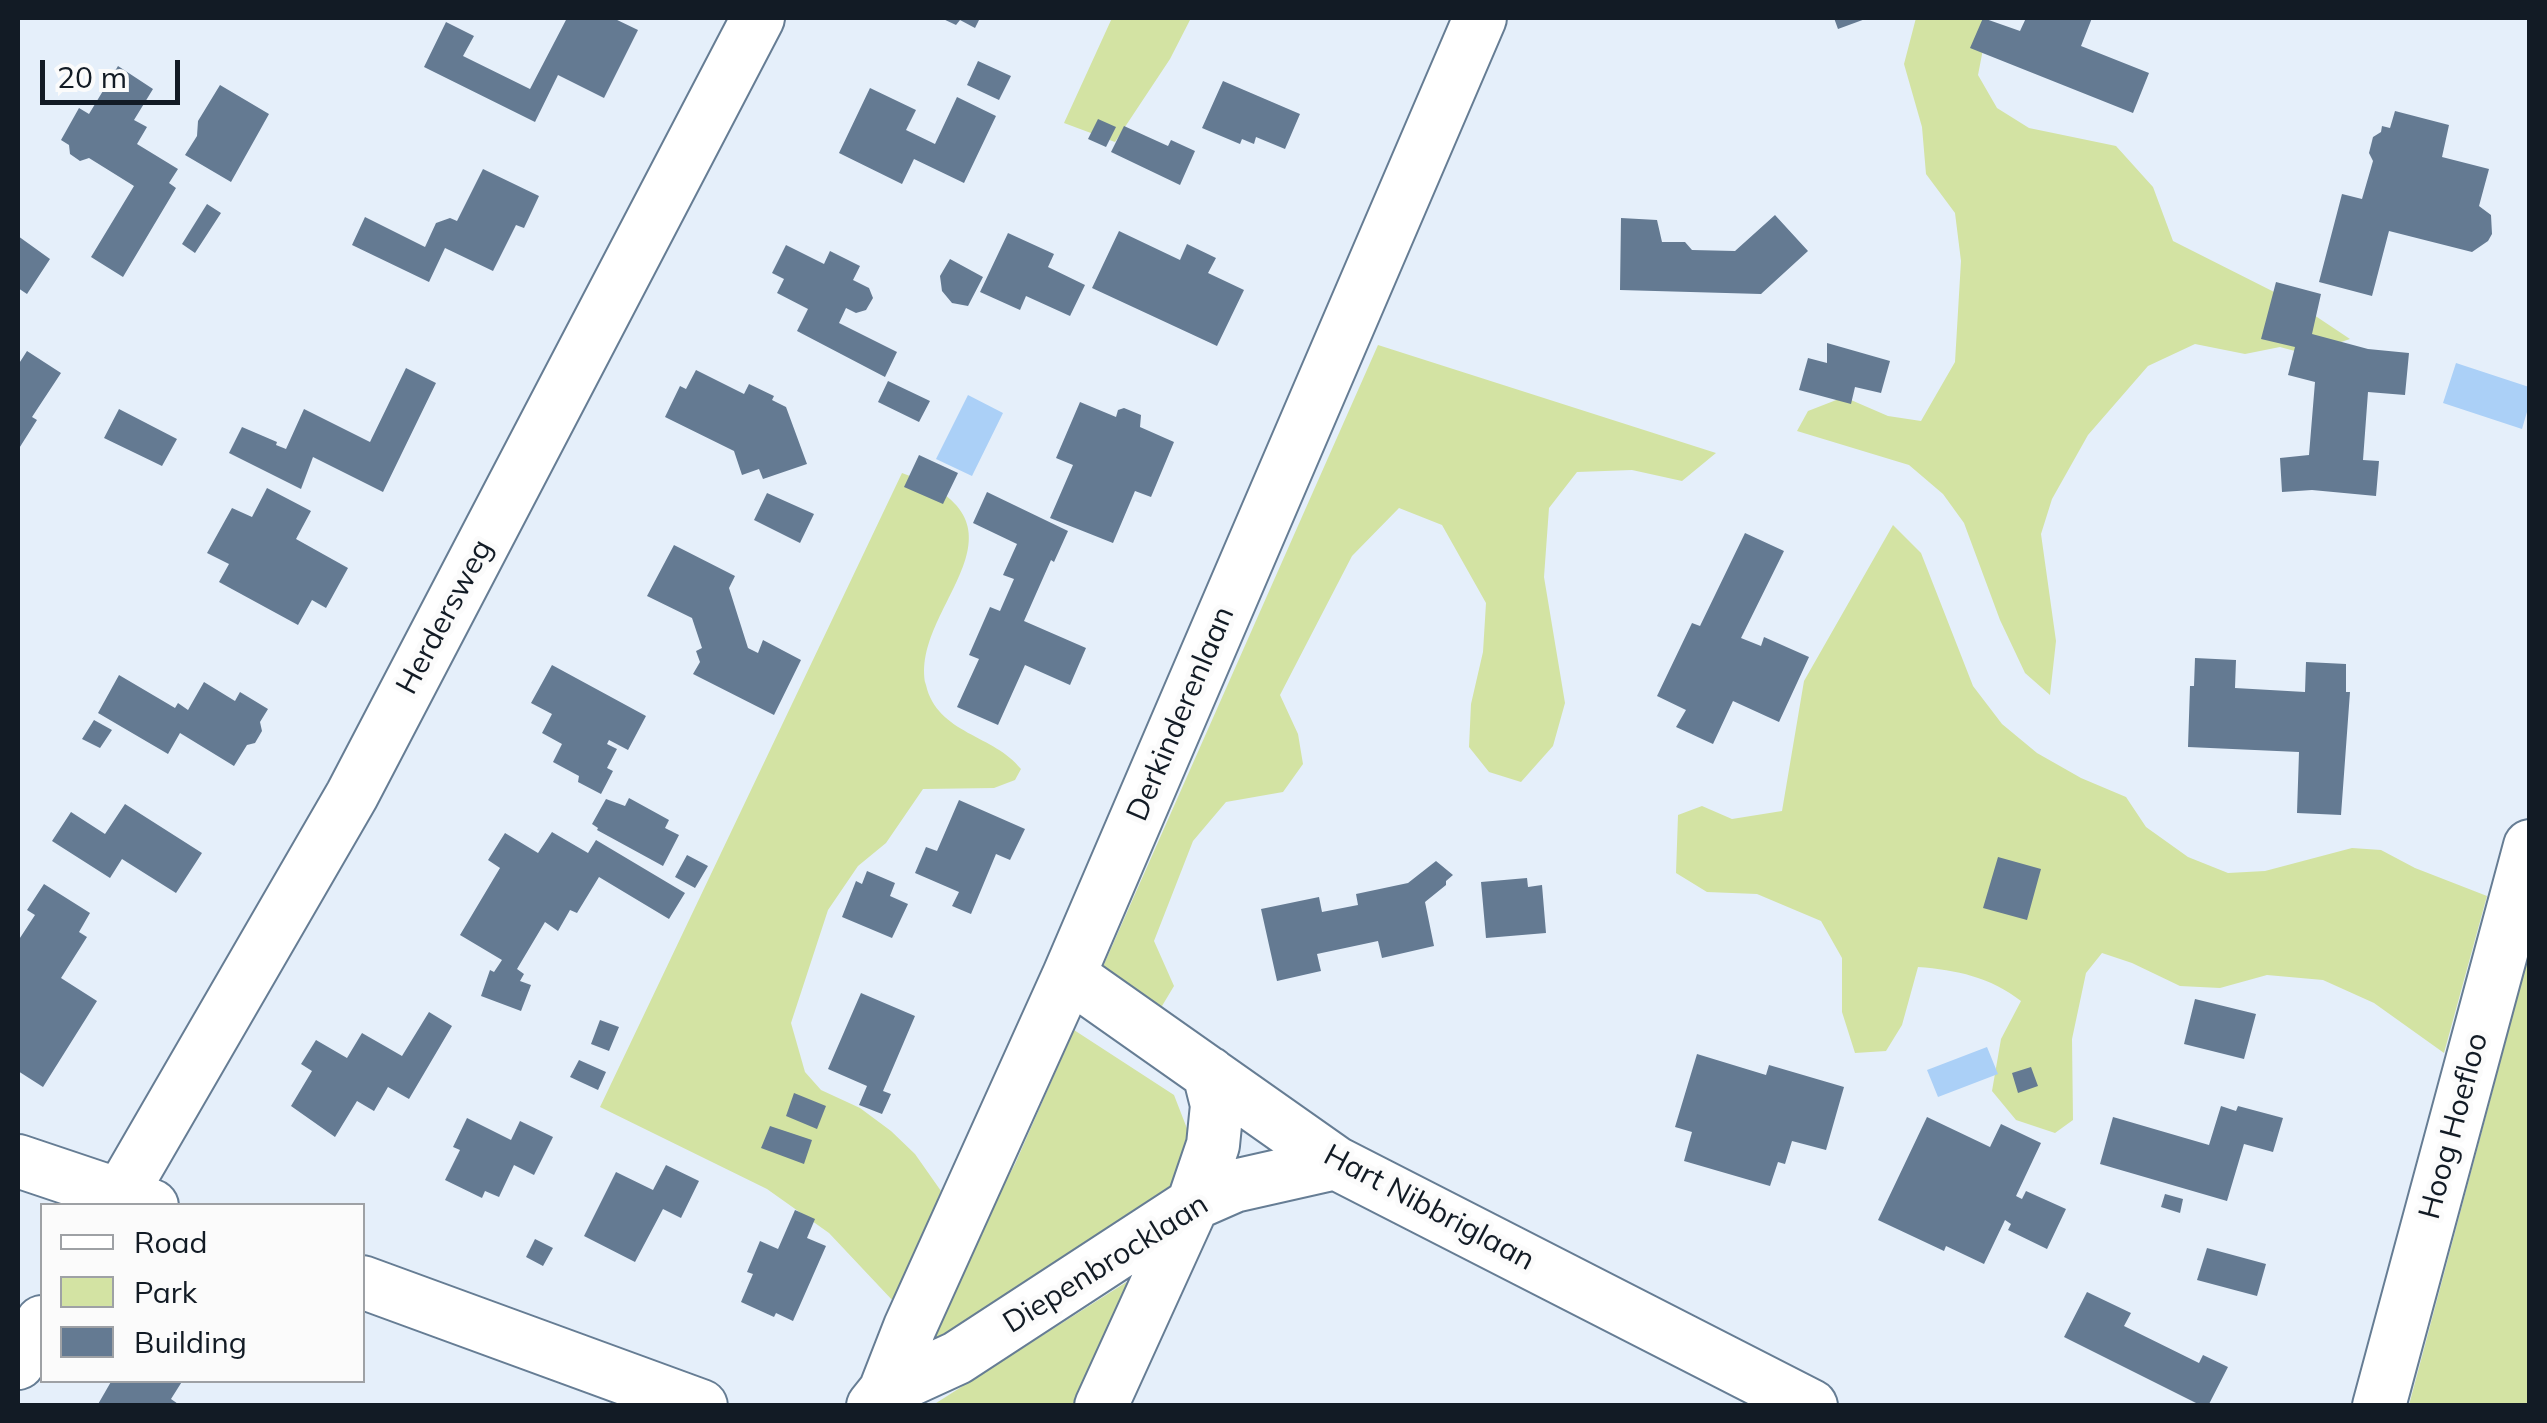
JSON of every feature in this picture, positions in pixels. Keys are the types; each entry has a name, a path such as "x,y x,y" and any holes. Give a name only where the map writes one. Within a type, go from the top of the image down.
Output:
{"street":[{"name":"Herdersweg","path":"129,1202 352,795 758,18"},
{"name":"Derkinderenlaan","path":"879,1398 1069,975 1480,18"},
{"name":"Hoog Hoefloo","path":"2379,1406 2530,846"},
{"name":"Hart Nibbriglaan","path":"1069,975 1336,1164 1811,1406"},
{"path":"1101,1406 1193,1204 1214,1146 1217,1105 1208,1073"},
{"path":"18,1160 129,1202"},
{"name":"Diepenbrocklaan","path":"879,1398 956,1358 1193,1204 1234,1186 1336,1164"},
{"path":"365,1283 701,1406"},
{"path":"18,1363 40,1325"}],"green space":[{"path":"1112,18 1191,18 1170,59 1115,142 1064,123"},
{"path":"1916,18 1989,18 1978,75 1997,108 2029,128 2116,146 2153,187 2173,241 2296,303 2350,339 2306,354 2280,347 2245,354 2195,344 2148,366 2088,435 2052,499 2041,534 2056,641 2050,695 2025,673 2000,620 1964,523 1943,494 1909,465 1797,431 1808,411 1844,397 1888,416 1921,421 1955,362 1961,261 1955,213 1926,174 1922,127 1904,64"},
{"path":"1378,345 1716,453 1682,481 1632,470 1577,472 1549,508 1544,577 1565,703 1553,746 1521,782 1489,772 1469,747 1471,704 1483,652 1486,603 1442,525 1399,508 1352,556 1280,695 1298,734 1303,764 1283,792 1226,802 1193,841 1154,941 1174,986 1159,1011 1101,971"},
{"path":"902,473 944,494 965,518 969,543 962,570 935,626 926,656 926,685 932,701 954,724 997,748 1021,769 1015,780 994,788 923,789 886,843 858,866 828,910 791,1023 805,1072 821,1090 860,1108 891,1131 915,1154 941,1191 894,1302 829,1233 767,1189 600,1107"},
{"path":"1893,525 1921,553 1973,686 2002,724 2037,753 2126,797 2146,827 2188,857 2228,873 2265,871 2352,848 2381,850 2487,896 2444,1053 2374,1003 2323,980 2267,975 2220,988 2180,986 2102,953 2086,973 2072,1039 2073,1120 2055,1133 2016,1120 1992,1091 2001,1039 2021,1001 1985,980 1918,967 1902,1025 1886,1051 1855,1053 1842,1012 1842,958 1821,921 1757,894 1707,892 1676,873 1678,815 1702,806 1732,819 1782,811 1804,681"},
{"path":"2529,954 2529,1405 2409,1405"},
{"path":"1074,1030 1174,1095 1193,1144 1179,1180 910,1357 1015,1164"},
{"path":"1158,1262 1089,1405 933,1405"}],"water":[{"path":"2456,363 2529,387 2522,429 2443,403"},
{"path":"968,395 1003,413 972,476 936,459"},
{"path":"1987,1047 1998,1074 1938,1097 1927,1070"}],"building":[{"path":"567,18 613,18 638,30 604,98 558,75 535,122 424,67 446,22 474,36 463,56 530,89"},
{"path":"941,18 980,18 975,28 960,20 956,25"},
{"path":"1834,18 1868,18 1838,29"},
{"path":"1983,18 2020,31 2026,18 2092,18 2081,46 2149,73 2133,113 1970,48"},
{"path":"978,61 1011,76 999,100 967,85"},
{"path":"118,66 153,89 134,120 147,127 137,144 178,169 169,183 176,188 123,277 91,257 134,186 89,158 80,161 61,140 79,108 89,114"},
{"path":"1223,81 1300,114 1285,149 1256,137 1254,144 1242,139 1240,144 1202,128"},
{"path":"220,85 269,114 231,182 185,155 197,136 198,121"},
{"path":"870,88 916,110 906,130 935,144 957,97 996,116 964,183 914,159 902,184 839,153"},
{"path":"2395,111 2449,125 2442,157 2489,169 2479,206 2491,215 2492,234 2472,252 2389,231 2372,296 2319,282 2342,194 2362,199 2373,161 2369,153 2373,137 2381,132 2382,126 2390,128"},
{"path":"1098,119 1116,127 1106,147 1088,139"},
{"path":"1124,126 1168,146 1171,140 1195,151 1180,185 1111,152"},
{"path":"483,169 539,196 524,228 516,225 493,271 445,248 429,282 352,245 365,217 425,247 436,223 450,218 457,221"},
{"path":"207,204 221,213 195,253 182,244"},
{"path":"1775,215 1808,251 1761,294 1620,290 1621,218 1657,220 1662,242 1685,242 1692,250 1735,251"},
{"path":"1119,231 1180,260 1187,244 1216,258 1208,273 1244,290 1217,346 1092,288"},
{"path":"1008,233 1054,254 1048,267 1085,285 1070,316 1026,296 1020,310 980,292"},
{"path":"18,236 50,259 27,294 18,288"},
{"path":"786,245 824,264 830,251 860,266 853,280 869,288 873,298 866,310 856,313 846,308 839,323 897,352 885,377 797,331 808,309 777,293 784,279 772,273"},
{"path":"950,259 983,277 968,306 952,303 942,291 940,276"},
{"path":"2276,282 2321,294 2312,334 2368,349 2409,353 2405,395 2368,392 2363,460 2379,461 2376,496 2312,490 2282,492 2280,458 2309,455 2315,382 2288,375 2295,347 2261,339"},
{"path":"1827,343 1890,361 1881,393 1855,387 1851,404 1799,390 1808,358 1827,363"},
{"path":"27,351 61,373 32,417 37,420 18,450 18,365"},
{"path":"406,368 436,383 383,492 313,457 301,489 229,453 242,427 286,449 304,409 370,442"},
{"path":"696,370 744,394 749,384 774,396 772,400 786,407 807,464 763,479 759,469 742,475 734,451 665,417 680,386 686,389"},
{"path":"888,381 930,401 919,422 878,402"},
{"path":"1080,402 1116,417 1118,410 1124,408 1141,415 1140,427 1174,442 1151,497 1135,491 1113,543 1050,518 1073,465 1056,458"},
{"path":"119,409 177,439 162,466 104,438"},
{"path":"919,455 958,473 943,504 904,487"},
{"path":"267,488 311,511 296,539 348,568 326,608 312,600 298,625 219,582 229,564 207,553 232,508 252,517"},
{"path":"987,492 1068,531 1024,621 1086,648 1070,685 1025,665 998,725 957,707 979,659 969,655 990,607 1000,611 1014,579 1003,575 1017,544 973,523"},
{"path":"767,493 814,514 800,543 754,520"},
{"path":"1745,533 1784,551 1741,638 1761,646 1764,637 1809,657 1779,722 1733,701 1713,744 1676,727 1686,710 1657,696 1692,623 1700,626"},
{"path":"674,545 735,576 729,588 748,648 758,653 763,640 801,660 774,715 693,674 700,662 696,651 702,648 692,618 647,596"},
{"path":"2195,658 2236,660 2235,688 2305,692 2306,662 2346,664 2346,692 2350,692 2341,815 2297,813 2299,752 2188,747"},
{"path":"552,665 646,716 628,750 609,740 607,744 617,749 607,768 613,771 601,794 553,762 562,744 542,733 552,714 531,703"},
{"path":"119,675 175,708 178,703 188,710 204,682 235,701 240,692 268,709 260,722 262,731 234,766 180,733 168,754 98,713"},
{"path":"94,720 112,730 100,748 82,739"},
{"path":"629,798 669,820 665,828 679,835 663,866 592,824 606,799 625,806"},
{"path":"959,800 1025,829 1010,860 996,854 971,914 952,906 959,892 915,873 926,847 937,851"},
{"path":"125,804 202,853 176,893 122,859 110,878 52,841 71,812 105,834"},
{"path":"552,832 588,853 596,840 685,893 669,919 599,877 577,913 570,910 558,931 545,922 517,969 524,974 520,981 531,985 521,1011 481,996 490,970 494,972 502,960 460,935 500,868 488,860 505,833 538,853"},
{"path":"687,855 708,866 695,888 675,877"},
{"path":"1998,857 2041,869 2027,920 1983,908"},
{"path":"1436,861 1453,875 1425,902 1434,946 1382,958 1378,941 1317,954 1321,971 1277,981 1261,909 1319,897 1322,912 1358,905 1356,894 1408,883"},
{"path":"867,871 895,883 890,896 908,904 892,938 842,917 856,881 862,884"},
{"path":"1527,878 1528,887 1542,885 1546,933 1486,938 1481,882"},
{"path":"44,884 90,913 79,932 87,937 61,978 97,1001 43,1087 18,1071 18,941 35,915 27,910"},
{"path":"861,993 915,1016 883,1091 891,1094 882,1114 859,1105 867,1086 828,1069"},
{"path":"2195,999 2256,1014 2244,1059 2184,1044"},
{"path":"429,1012 452,1026 409,1099 388,1087 374,1111 357,1101 335,1137 291,1106 312,1071 301,1064 316,1040 347,1058 362,1033 402,1056"},
{"path":"600,1020 619,1027 609,1051 591,1044"},
{"path":"1697,1054 1766,1075 1769,1065 1844,1087 1826,1150 1792,1141 1785,1164 1778,1162 1770,1186 1684,1161 1692,1132 1675,1127"},
{"path":"579,1060 606,1072 598,1090 570,1077"},
{"path":"2031,1067 2038,1086 2018,1093 2012,1073"},
{"path":"794,1093 826,1106 817,1129 786,1116"},
{"path":"2221,1106 2236,1111 2238,1106 2283,1118 2273,1152 2244,1144 2227,1201 2100,1164 2113,1117 2209,1145"},
{"path":"1927,1117 1990,1147 2001,1124 2041,1143 2016,1196 2022,1199 2026,1191 2066,1209 2047,1249 2008,1230 2011,1224 2005,1220 1984,1264 1946,1246 1944,1251 1878,1220"},
{"path":"467,1118 511,1140 520,1121 553,1137 534,1175 514,1165 499,1197 485,1191 482,1198 445,1180 460,1150 453,1147"},
{"path":"770,1126 812,1140 804,1164 761,1148"},
{"path":"666,1165 699,1181 681,1218 663,1209 635,1262 584,1236 616,1172 653,1190"},
{"path":"2165,1194 2183,1199 2180,1213 2161,1207"},
{"path":"795,1210 815,1219 807,1238 826,1246 793,1321 741,1302 753,1274 747,1272 760,1241 778,1249"},
{"path":"535,1239 553,1248 543,1266 526,1257"},
{"path":"2207,1248 2266,1264 2257,1296 2197,1280"},
{"path":"2087,1292 2131,1313 2124,1326 2199,1363 2203,1355 2228,1367 2208,1406 2064,1337"},
{"path":"110,1383 181,1383 171,1399 181,1406 97,1406"}]}
